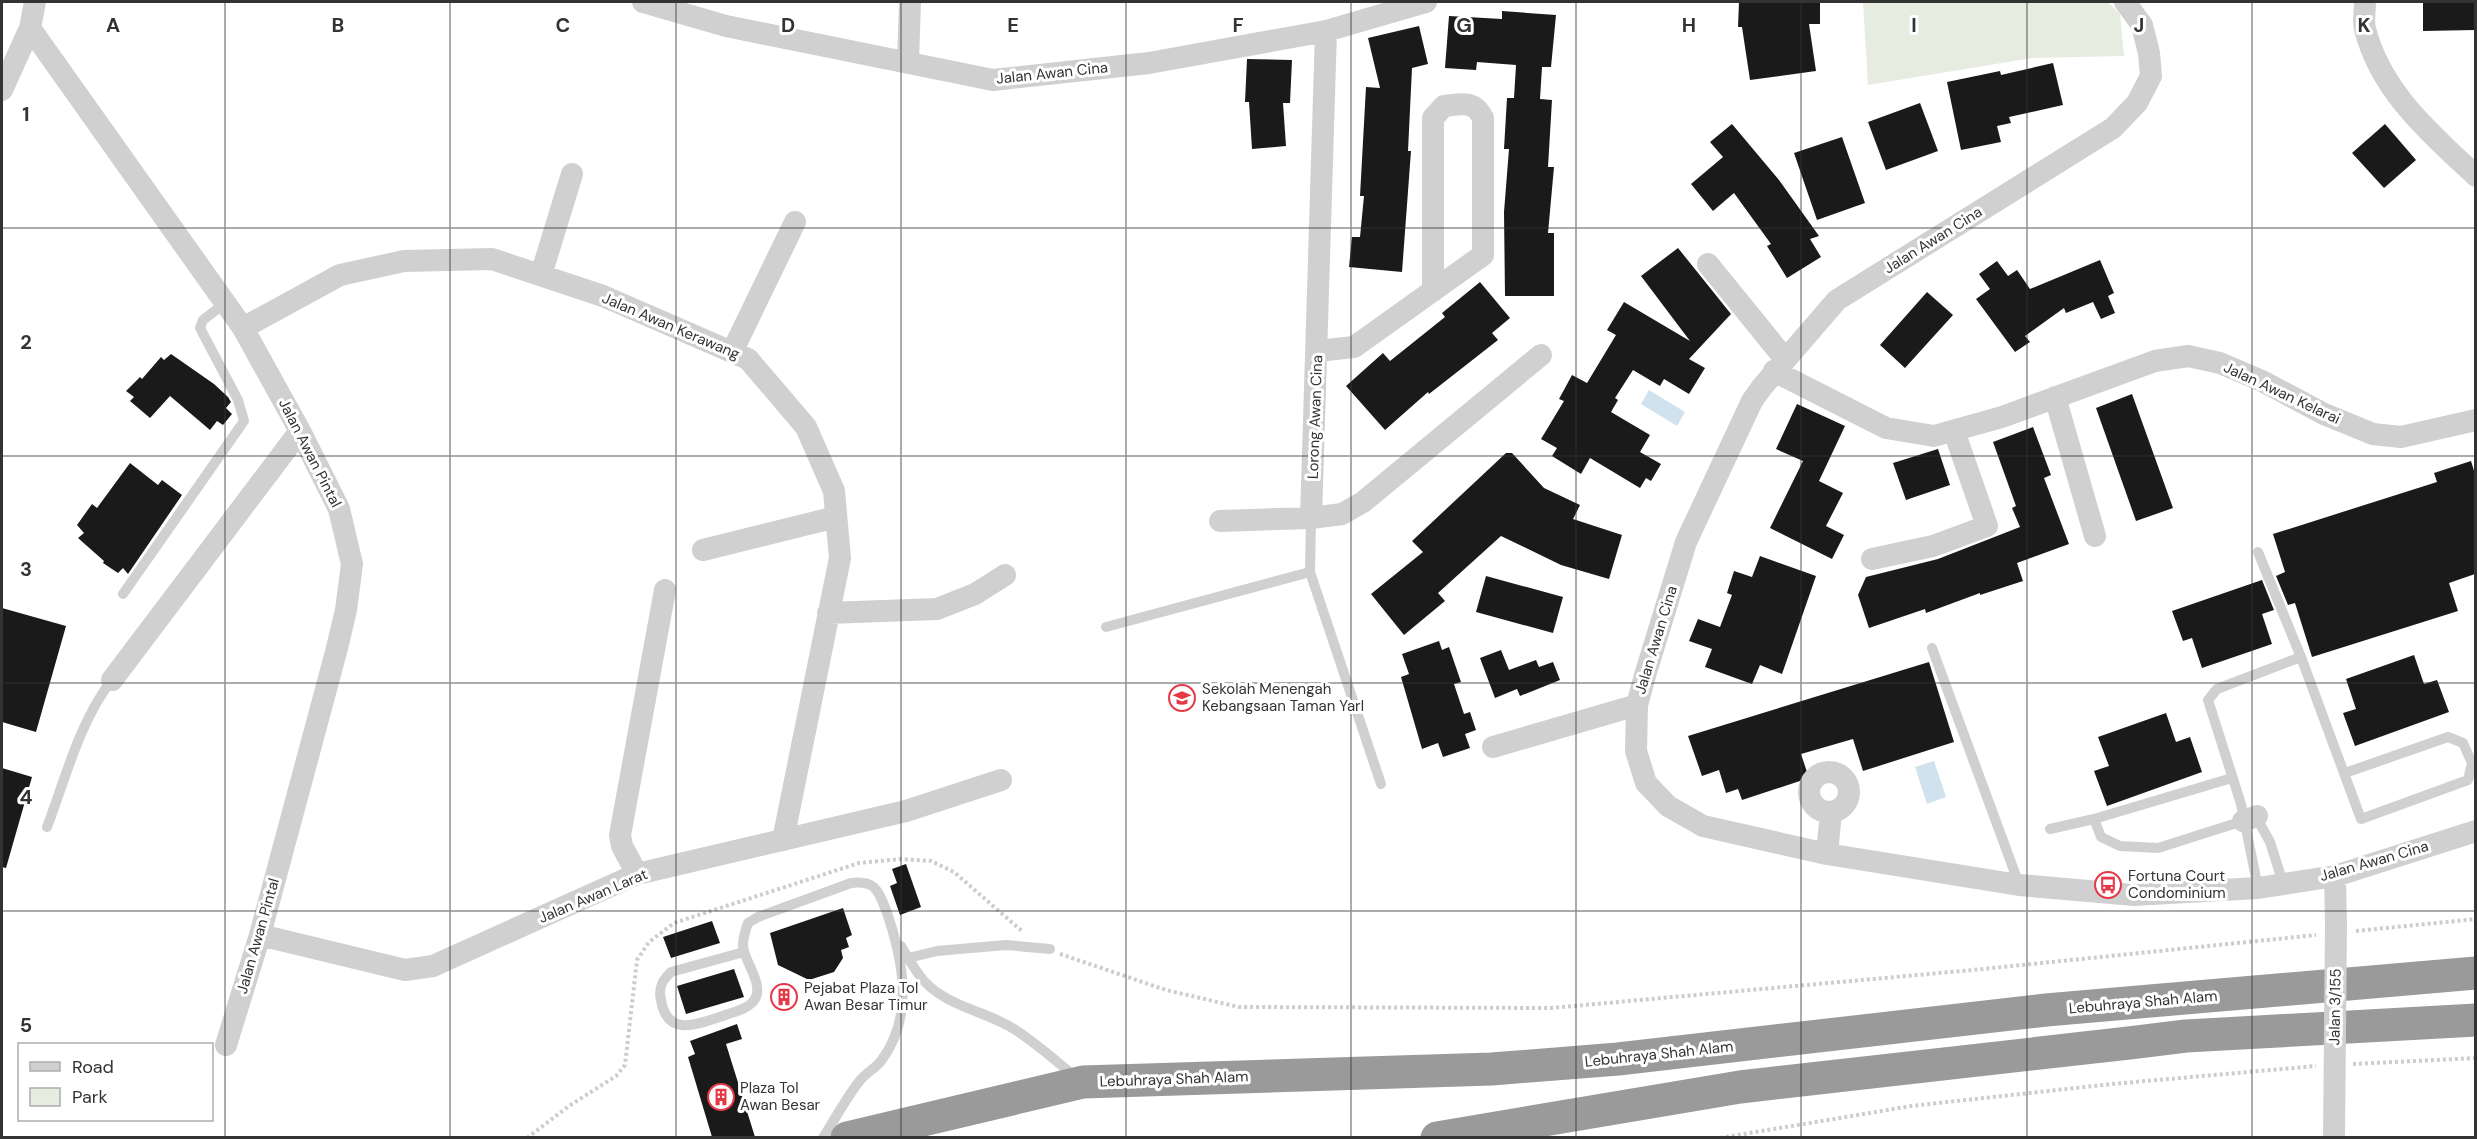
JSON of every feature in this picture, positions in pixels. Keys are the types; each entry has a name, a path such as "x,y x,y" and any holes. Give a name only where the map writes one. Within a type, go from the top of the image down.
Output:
{"highway":[{"path":"2430,976 2475,965"},
{"name":"Lebuhraya Shah Alam","path":"847,1137 1083,1082 1492,1069 1618,1059 2046,1010 2475,973"},
{"path":"1437,1137 1740,1087 2186,1036 2475,1021"}],"street":[{"path":"2,90 30,28 35,2"},
{"name":"Jalan Awan Cina","path":"643,2 669,6 726,26 993,80 1149,63 1326,31 1420,2"},
{"path":"908,62 910,2"},
{"name":"Jalan Awan Cina","path":"2125,2 2142,25 2149,53 2151,76 2137,103 2113,128 1837,300 1779,365 1752,401 1686,543 1637,705 1636,751 1646,783 1668,806 1703,826 1827,854 2019,885 2134,895 2258,888 2335,876 2475,831"},
{"path":"2365,2 2365,27 2376,63 2398,97 2433,136 2475,176"},
{"name":"Jalan Awan Pintal","path":"30,28 243,328 300,431 339,509 352,564 346,610 336,652 260,935 226,1045"},
{"name":"Lorong Awan Cina","path":"1311,518 1326,31"},
{"path":"1317,351 1354,347 1433,291 1483,255 1483,118 1479,110 1469,103 1444,106 1433,118 1433,291"},
{"path":"542,275 572,174"},
{"path":"732,352 795,222"},
{"name":"Jalan Awan Kerawang","path":"243,328 340,275 404,261 492,259 603,296 748,359 806,427 834,492 840,558 783,840"},
{"path":"1708,264 1779,365"},
{"path":"1220,521 1311,518 1342,514 1363,502 1541,355"},
{"name":"Jalan Awan Kelarai","path":"1779,365 1886,428 1934,436 2002,417 2154,361 2188,356 2220,363 2262,381 2324,414 2373,434 2401,437 2475,420"},
{"path":"2055,397 2096,537"},
{"path":"112,681 300,431"},
{"path":"1872,559 1933,546 1988,526 1953,431"},
{"path":"703,550 836,517"},
{"path":"828,613 937,609 975,594 1005,575"},
{"path":"637,874 622,846 620,835 664,590"},
{"path":"1493,747 1637,705"},
{"name":"Jalan Awan Larat","path":"260,935 405,970 433,966 637,874 906,811 1001,780"},
{"path":"1827,854 1831,812"},
{"name":"Jalan 3/155","path":"2334,1137 2338,930 2335,876"}],"lane":[{"path":"123,594 243,421 238,400 200,328 203,320 225,303"},
{"path":"1311,518 1310,573 1381,784"},
{"path":"2258,552 2301,657 2361,819 2468,780 2472,763 2463,743 2448,737 2345,773"},
{"path":"1106,627 1310,573"},
{"path":"1932,648 2019,885"},
{"path":"2258,888 2247,814 2232,778 2208,700 2217,689 2301,657"},
{"path":"46,827 98,697 112,681"},
{"path":"2050,829 2094,819 2232,778"},
{"path":"2094,819 2101,837 2120,846 2158,848 2247,814"},
{"path":"2247,814 2270,842 2283,884"},
{"path":"744,952 671,972 663,979 659,992 662,1007 669,1019 679,1025 689,1027 738,1011 755,1000 756,984 744,952 744,933 748,923 758,917 851,883 863,881 873,885 880,895 894,933 904,977 902,1010 895,1039 880,1062 859,1081 823,1137"},
{"path":"894,933 925,982 952,1001 1015,1029 1083,1082"},
{"path":"908,958 937,951 1006,945 1050,949"}],"path":[{"path":"527,1137 616,1076 626,1065 637,960 649,942 674,922 859,863 901,859 931,861 954,872 1029,938 1065,957 1166,990 1239,1007 1551,1008 1973,970 2338,930 2475,919"},
{"path":"2351,1064 2475,1058"},
{"path":"1720,1137 1911,1106 2134,1082 2327,1065"}],"green space":[{"path":"1863,2 2108,2 2120,14 2124,56 2032,58 1868,85"}],"water":[{"path":"1649,390 1685,412 1677,426 1641,404"},
{"path":"1934,761 1946,797 1927,804 1915,767"}],"building":[{"path":"1739,2 1820,2 1820,24 1809,24 1816,71 1750,80 1742,27 1738,27"},
{"path":"2423,2 2475,2 2475,30 2423,31"},
{"path":"1502,11 1556,15 1551,67 1542,67 1540,99 1552,100 1548,167 1554,167 1548,233 1554,233 1554,296 1505,296 1504,212 1509,149 1504,149 1507,98 1514,98 1516,65 1477,62 1476,70 1445,68 1449,16 1502,19"},
{"path":"1419,26 1428,64 1412,68 1408,151 1411,151 1402,272 1349,267 1352,237 1360,237 1364,196 1360,196 1366,87 1380,88 1368,38"},
{"path":"1247,59 1292,60 1290,103 1283,103 1286,146 1252,149 1249,102 1245,102"},
{"path":"2053,63 2063,105 2009,117 2011,123 1997,126 2001,142 1961,150 1947,82 2000,71 2001,75"},
{"path":"1920,103 1938,151 1886,170 1868,122"},
{"path":"1732,124 1779,180 1819,236 1810,239 1821,257 1787,278 1767,246 1771,244 1734,193 1713,211 1691,184 1723,157 1710,142"},
{"path":"2385,124 2416,160 2384,188 2352,153"},
{"path":"1842,137 1865,203 1817,220 1794,153"},
{"path":"1678,248 1731,314 1689,359 1705,368 1689,394 1664,379 1660,386 1633,370 1615,398 1618,400 1611,412 1650,435 1640,452 1661,464 1651,481 1646,478 1640,488 1590,458 1581,474 1552,456 1557,448 1541,439 1564,401 1559,399 1572,375 1587,383 1616,335 1607,330 1624,302 1690,341 1641,276"},
{"path":"2100,260 2114,293 2108,296 2115,313 2101,319 2093,302 2066,313 2064,308 2025,336 2030,342 2015,352 1976,299 1990,289 1979,274 1997,261 2008,276 2017,270 2030,289"},
{"path":"1480,282 1510,318 1492,333 1498,340 1429,394 1428,392 1385,430 1346,386 1383,353 1390,361 1445,317 1442,313"},
{"path":"1927,292 1953,315 1905,368 1880,345"},
{"path":"171,354 214,384 228,397 231,402 226,408 232,414 223,425 217,421 210,430 170,396 150,418 130,401 134,397 126,391 140,377 142,379 161,357 164,360"},
{"path":"2132,394 2173,508 2136,521 2096,408"},
{"path":"1797,404 1845,426 1819,481 1843,493 1826,526 1844,535 1832,559 1770,528 1803,461 1776,449"},
{"path":"2033,427 2051,475 2044,478 2069,544 2017,563 2023,581 1980,595 1980,593 1926,613 1925,609 1869,628 1858,595 1866,577 1938,559 2020,527 2012,508 2016,506 1993,442"},
{"path":"1938,449 1950,485 1906,500 1893,463"},
{"path":"1506,453 1512,453 1544,488 1580,505 1573,519 1622,535 1609,579 1561,565 1501,536 1438,593 1445,601 1404,635 1371,594 1423,552 1412,541"},
{"path":"2471,461 2475,474 2475,574 2449,583 2458,611 2312,657 2295,603 2288,605 2276,576 2285,572 2273,534 2437,482 2434,473"},
{"path":"130,463 158,485 162,480 182,495 128,574 123,568 118,573 103,563 104,561 78,538 84,533 77,525 92,504 97,508"},
{"path":"1760,556 1816,576 1782,674 1760,665 1752,684 1705,667 1712,649 1689,641 1698,619 1720,627 1732,595 1727,593 1734,571 1752,577"},
{"path":"1486,576 1563,597 1553,633 1476,612"},
{"path":"2262,580 2274,610 2262,614 2272,644 2202,668 2192,638 2183,641 2172,611"},
{"path":"2,608 66,626 36,732 2,722"},
{"path":"1439,641 1442,650 1449,647 1461,682 1454,684 1464,714 1470,712 1476,730 1465,734 1470,748 1443,757 1438,743 1422,749 1401,677 1409,674 1402,654"},
{"path":"1501,650 1509,670 1536,660 1539,667 1553,662 1560,680 1520,696 1517,689 1495,698 1480,658"},
{"path":"2414,655 2424,684 2437,680 2449,712 2355,746 2343,713 2356,709 2346,679"},
{"path":"1929,662 1954,742 1863,771 1853,739 1801,754 1809,778 1742,800 1738,789 1726,793 1719,770 1702,776 1688,736"},
{"path":"2166,713 2176,742 2190,737 2202,772 2107,806 2094,771 2109,766 2098,737"},
{"path":"2,768 32,777 6,868 2,867"},
{"path":"906,864 921,907 900,915 890,886 897,883 892,869"},
{"name":"Pejabat Plaza Tol Awan Besar Timur","path":"843,908 852,935 846,938 849,947 841,950 843,958 834,972 809,980 778,965 770,933"},
{"path":"712,921 720,943 671,958 663,937"},
{"path":"734,969 744,997 686,1014 677,986"},
{"name":"Plaza Tol Awan Besar","path":"737,1024 742,1039 726,1044 755,1137 712,1137 688,1057 695,1054 690,1041"}],"place":[{"name":"Sekolah Menengah Kebangsaan Taman Yarl","path":"1182,698"},
{"name":"Fortuna Court Condominium","path":"2108,885"},
{"name":"Pejabat Plaza Tol Awan Besar Timur","path":"784,997"},
{"name":"Plaza Tol Awan Besar","path":"721,1097"}]}
